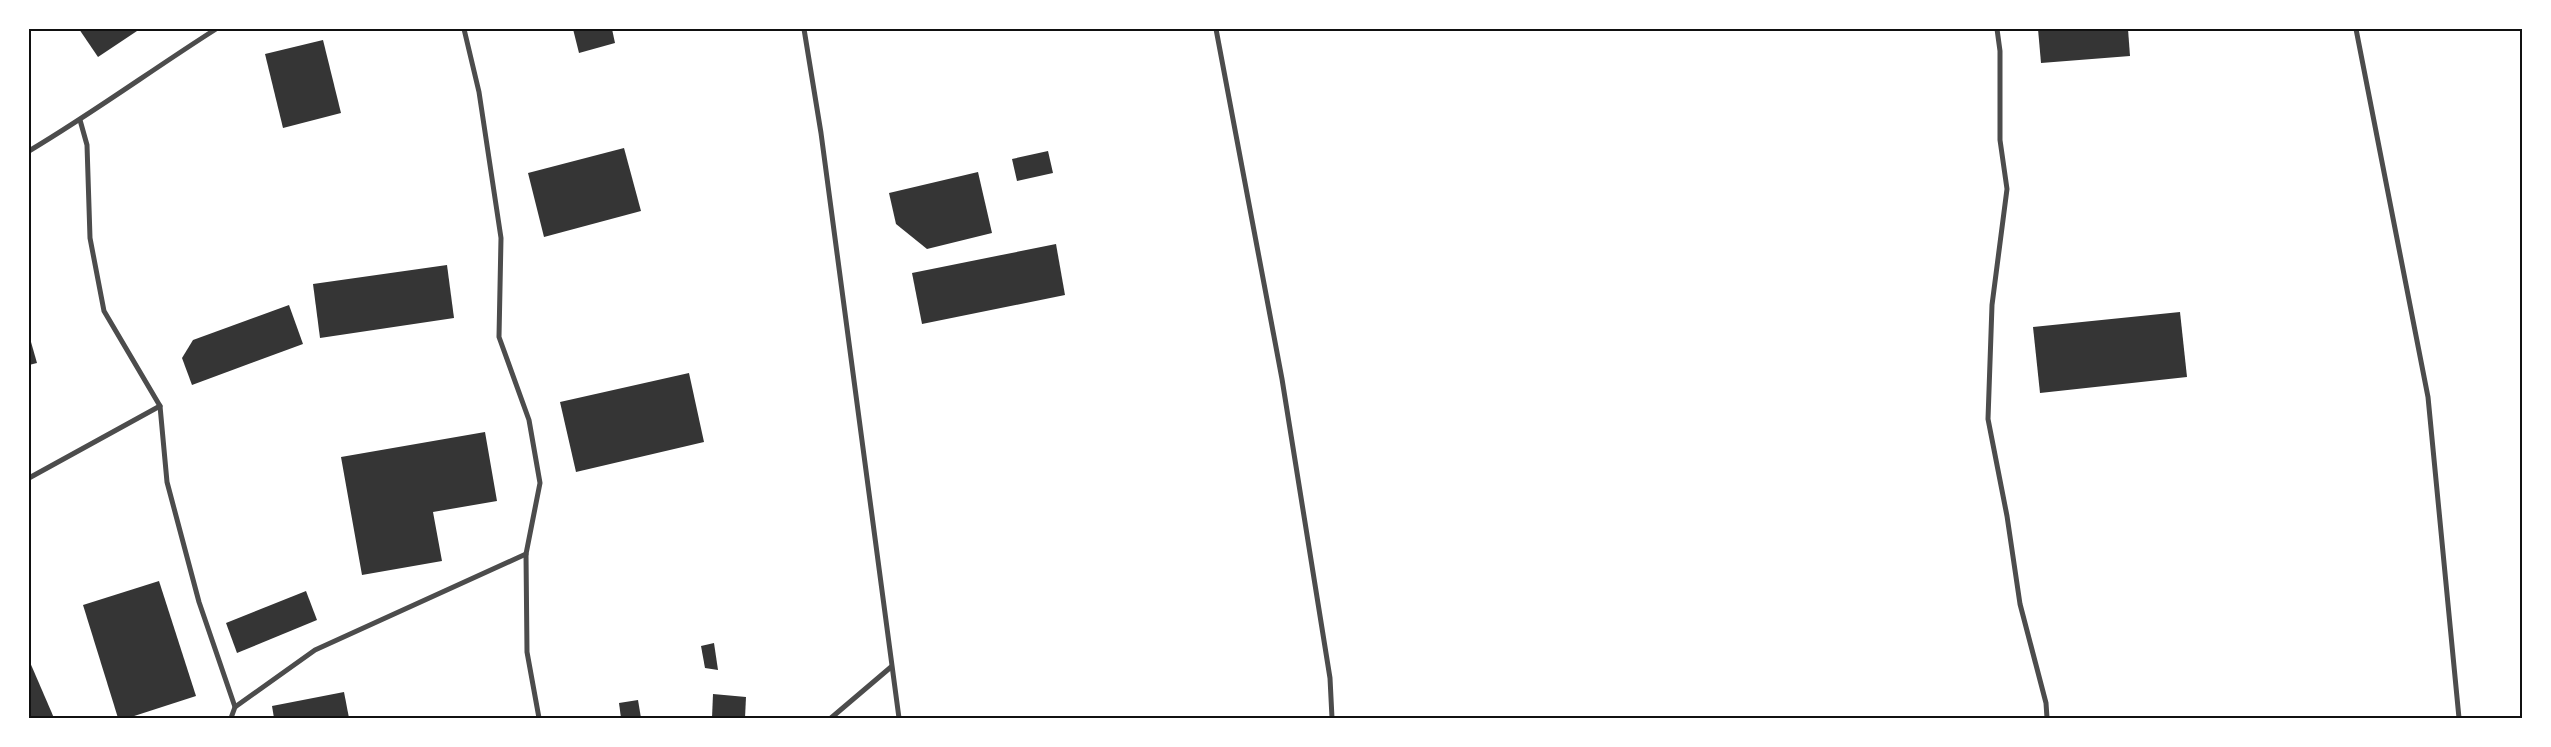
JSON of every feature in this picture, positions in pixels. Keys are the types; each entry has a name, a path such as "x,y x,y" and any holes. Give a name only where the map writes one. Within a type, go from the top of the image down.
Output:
{"street":[{"path":"29,150 80,120 155,68 216,29"},
{"path":"464,29 479,92 501,238 499,337 529,420 540,482 526,554 527,652 538,718"},
{"path":"804,29 821,133 899,718"},
{"path":"1216,29 1282,379 1330,678 1332,718"},
{"path":"1997,29 2000,51 2000,140 2007,188 1992,305 1988,419 2007,516 2020,604 2046,703 2047,718"},
{"path":"2356,29 2428,397 2459,718"},
{"path":"80,120 88,145 90,238 104,311 160,406 167,482 199,602 235,707"},
{"path":"29,478 160,406"},
{"path":"231,718 235,707 315,650 526,554"},
{"path":"832,718 891,667"}],"building":[{"path":"79,29 140,29 98,57"},
{"path":"573,29 612,29 615,43 579,53"},
{"path":"2038,29 2128,29 2130,56 2041,63"},
{"path":"323,40 341,113 283,128 265,54"},
{"path":"624,148 641,211 544,237 528,173"},
{"path":"1048,151 1053,173 1017,181 1012,159"},
{"path":"978,172 992,233 927,249 896,224 889,193"},
{"path":"1056,244 1065,295 922,324 912,273"},
{"path":"447,265 454,318 320,338 313,284"},
{"path":"289,305 303,344 192,385 182,358 193,340"},
{"path":"2180,312 2187,377 2040,393 2033,327"},
{"path":"29,335 37,363 29,365"},
{"path":"689,373 704,442 576,472 560,402"},
{"path":"485,432 497,501 433,512 442,561 362,575 341,457"},
{"path":"159,581 196,696 128,718 118,718 83,605"},
{"path":"306,591 317,620 237,653 226,623"},
{"path":"714,643 718,670 705,668 701,646"},
{"path":"29,660 54,718 29,718"},
{"path":"344,692 349,718 274,718 272,706"},
{"path":"713,694 746,697 745,718 712,718"},
{"path":"638,700 641,718 621,718 619,703"}]}
